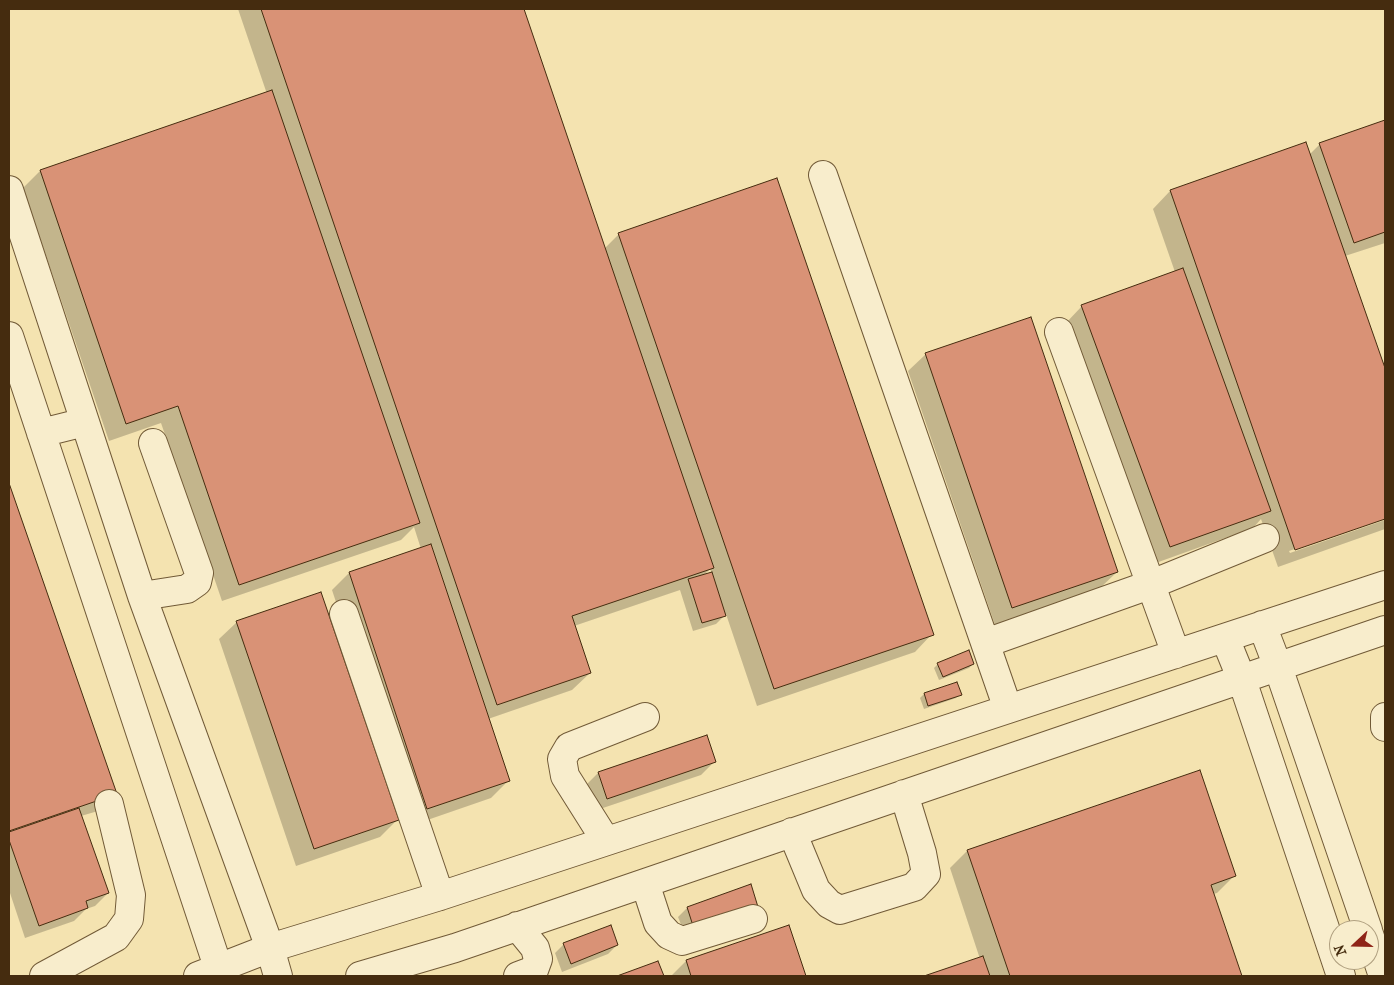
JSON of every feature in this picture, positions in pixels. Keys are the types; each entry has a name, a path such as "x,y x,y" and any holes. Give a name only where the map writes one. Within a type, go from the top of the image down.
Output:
{"street":[{"path":"823,175 1008,709"},
{"path":"9,190 142,596 270,948 278,976"},
{"path":"1059,332 1176,654"},
{"path":"9,336 213,974 270,948 440,896 1385,585"},
{"path":"41,433 85,422"},
{"path":"142,596 187,589 197,582 199,573 152,443"},
{"path":"986,643 1152,584 1265,538"},
{"path":"344,614 440,896"},
{"path":"1262,625 1365,920"},
{"path":"360,976 454,948 1385,630"},
{"path":"1225,638 1242,680 1341,976"},
{"path":"606,841 565,776 562,759 569,747 645,717"},
{"path":"1385,717 1385,726"},
{"path":"792,832 816,890 829,904 840,910 914,887 926,874 922,853 904,794"},
{"path":"44,976 116,937 129,919 131,895 108,804"},
{"path":"645,883 658,923 669,935 682,941 753,919"},
{"path":"517,926 535,948 538,959 534,970 518,976"},
{"path":"1379,964 1383,976"}],"building":[{"path":"261,9 524,9 714,568 572,616 591,673 497,705"},
{"path":"272,90 420,523 239,585 178,406 126,424 40,170"},
{"path":"1385,120 1385,232 1354,243 1319,143"},
{"path":"1306,142 1385,368 1385,519 1295,550 1170,190"},
{"path":"777,178 934,635 774,689 618,233"},
{"path":"1183,268 1271,511 1170,547 1081,305"},
{"path":"1031,317 1118,572 1012,608 925,353"},
{"path":"9,483 117,794 9,831"},
{"path":"431,544 510,781 427,809 349,572"},
{"path":"712,572 726,616 702,623 688,579"},
{"path":"321,592 399,820 314,849 236,621"},
{"path":"969,650 974,664 943,677 937,663"},
{"path":"957,682 962,695 928,706 924,693"},
{"path":"707,735 716,762 607,799 598,772"},
{"path":"1200,770 1236,876 1211,885 1242,976 1010,976 967,850"},
{"path":"79,808 109,893 86,901 88,908 39,926 9,840 9,832"},
{"path":"751,884 758,907 694,929 687,907"},
{"path":"611,925 618,945 571,964 563,943"},
{"path":"789,925 806,976 691,976 686,960"},
{"path":"983,956 990,976 924,976"},
{"path":"658,961 664,976 617,976"}]}
